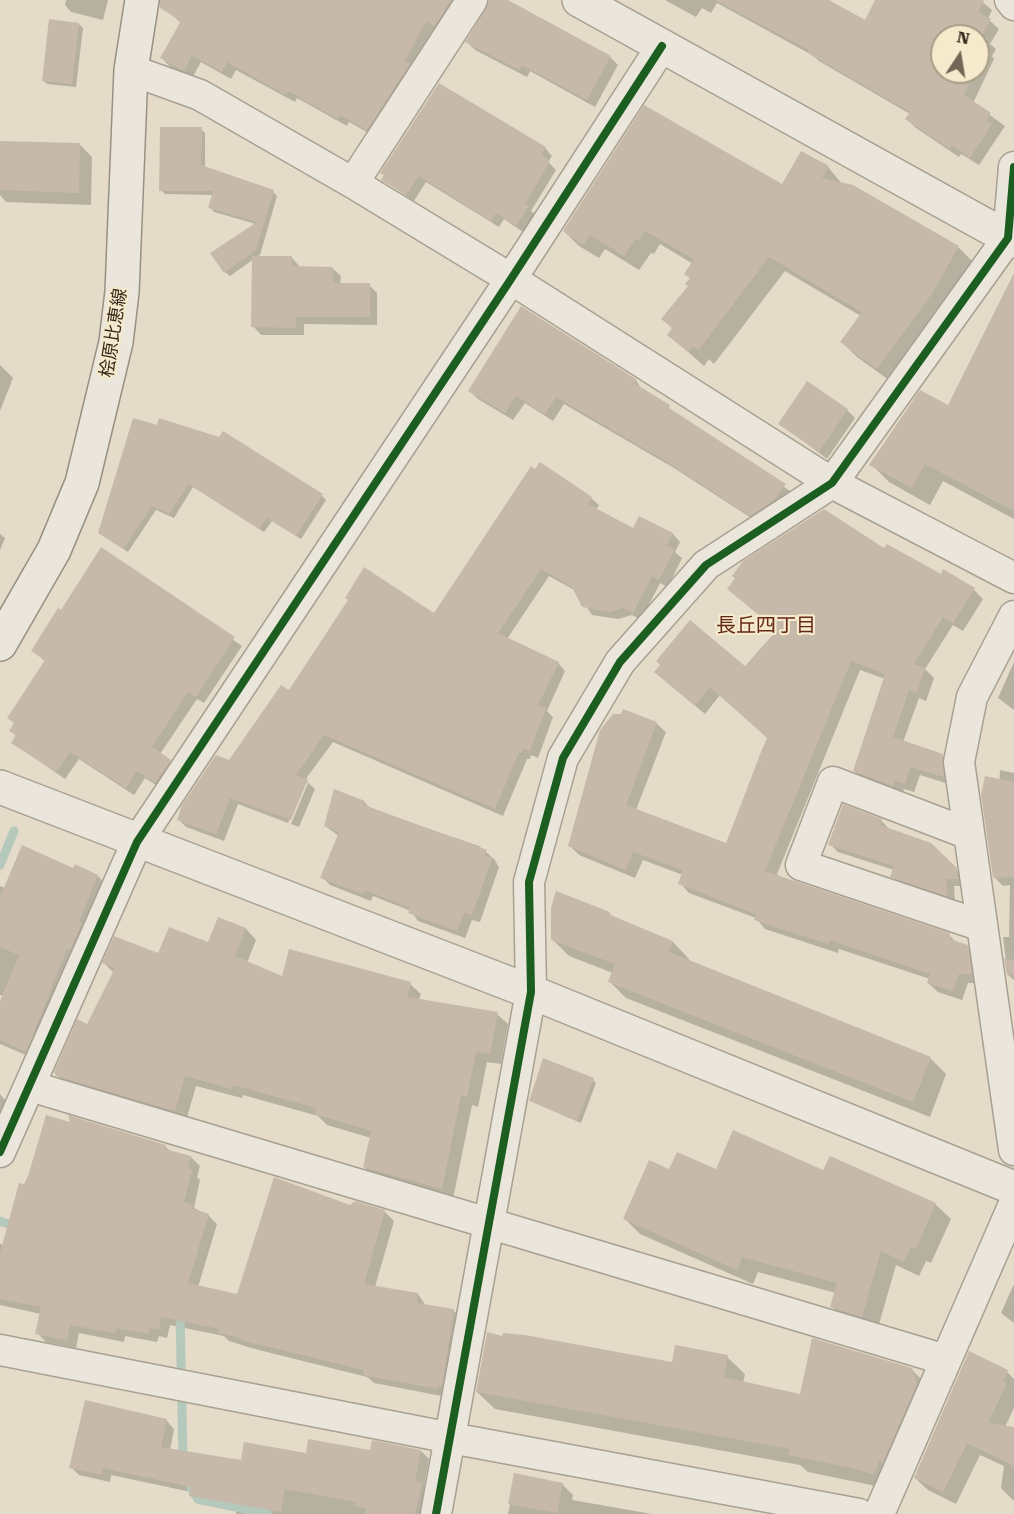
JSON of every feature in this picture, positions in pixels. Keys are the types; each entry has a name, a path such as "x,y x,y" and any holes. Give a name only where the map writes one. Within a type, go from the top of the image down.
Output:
{"street":[{"name":"桧原比恵線","path":"0,644 54,550 82,483 116,342 122,292 131,70 142,0"},
{"path":"353,183 472,0"},
{"path":"579,0 1011,239"},
{"path":"1010,0 1014,5"},
{"path":"0,1152 137,842 512,279 662,46"},
{"path":"131,70 200,95 353,183 512,279 832,483 1014,578"},
{"path":"436,1514 531,992 528,882 563,758 620,662 706,565 832,483 1011,239 1014,167"},
{"path":"1014,616 972,697 959,762 982,926 1004,1009 1014,1150"},
{"path":"969,834 833,782 801,865 982,926"},
{"path":"0,787 137,842 531,992 1014,1188"},
{"path":"30,1086 946,1360"},
{"path":"879,1514 1014,1204"},
{"path":"0,1350 451,1438 859,1514"}],"building":[{"path":"160,0 451,0 435,26 426,21 405,61 410,64 367,130 340,115 338,119 288,91 286,95 227,62 222,72 192,55 184,71 160,58 181,21 160,8"},
{"path":"489,0 508,0 611,56 587,100 522,65 519,70 465,42 486,9"},
{"path":"715,0 829,0 865,20 875,0 984,0 978,12 991,19 988,24 930,24 930,84 969,84 964,95 991,113 986,121 992,124 970,158 952,146 950,149 905,119 910,112 808,53 809,50"},
{"path":"49,19 79,23 72,84 42,81"},
{"path":"439,83 546,147 541,155 550,161 525,204 529,206 516,226 496,213 491,221 419,176 406,195 381,180 384,175 380,173"},
{"path":"644,105 782,184 801,151 829,166 822,178 853,185 959,246 933,292 877,369 840,342 862,312 769,257 699,350 693,346 688,352 667,335 672,328 661,319 688,286 685,284 690,278 684,274 694,259 645,231 638,241 635,239 624,256 590,235 583,245 563,231"},
{"path":"160,127 202,127 201,165 274,190 256,250 224,273 210,253 257,222 208,208 213,191 159,191"},
{"path":"0,141 80,143 79,193 0,190"},
{"path":"252,256 292,256 292,266 333,267 333,283 370,283 370,317 296,317 296,328 251,327"},
{"path":"1014,273 1014,511 925,464 912,488 869,465 920,390 948,405"},
{"path":"521,306 636,379 634,383 670,405 669,408 786,484 774,500 750,516 664,460 556,397 545,414 516,396 505,413 468,391"},
{"path":"807,381 848,409 819,452 778,424"},
{"path":"133,418 157,425 159,418 219,437 223,431 323,494 296,536 267,518 259,529 189,484 169,514 152,506 123,549 98,533"},
{"path":"540,462 592,497 588,504 633,528 639,516 673,533 667,546 675,549 659,580 652,576 633,613 623,608 610,612 582,607 572,587 541,569 498,633 559,662 538,705 546,708 530,751 523,748 522,753 519,752 495,809 324,735 296,775 308,779 291,820 230,798 216,834 177,820 182,805 216,755 229,760 281,685 289,690 348,600 345,598 364,567 434,613 531,466 535,469"},
{"path":"824,509 884,548 887,544 941,574 943,569 975,588 953,623 943,617 914,664 925,668 917,693 909,690 893,737 943,754 944,777 910,767 905,784 895,781 893,786 853,771 885,674 851,661 765,871 950,933 950,939 968,945 972,974 959,974 953,991 927,983 930,974 830,940 828,944 754,920 756,914 678,884 683,870 633,852 626,870 568,846 600,730 613,714 621,714 623,709 657,722 626,805 726,843 758,760 761,761 758,759 767,738 710,687 695,706 654,672 660,665 656,661 690,620 745,666 777,630 727,589 735,578 732,576 743,561"},
{"path":"101,547 235,637 196,697 188,692 152,747 171,760 155,783 137,771 126,788 70,752 56,772 11,743 16,735 9,731 14,723 7,718 45,660 31,651 58,608 61,610"},
{"path":"985,776 1014,782 1014,877 993,878 981,795"},
{"path":"334,789 365,801 364,805 487,850 484,856 492,858 472,915 464,913 457,931 408,913 410,908 365,890 363,894 320,878 339,832 324,826"},
{"path":"843,804 882,819 880,825 931,843 957,868 958,879 946,879 947,896 890,877 894,866 828,845"},
{"path":"22,845 73,868 75,864 98,875 79,922 82,923 70,950 67,949 26,1052 0,1040 0,1001 19,955 0,947 0,897"},
{"path":"556,891 610,912 608,914 673,941 669,952 931,1057 913,1102 608,982 615,964 551,940 551,908"},
{"path":"218,917 246,928 235,956 282,976 289,949 411,982 407,997 498,1012 490,1054 476,1052 467,1097 461,1095 442,1189 363,1167 371,1131 315,1114 316,1108 233,1085 232,1089 185,1076 175,1111 56,1076 54,1072 77,1019 87,1024 115,968 102,963 114,936 158,953 169,927 208,942"},
{"path":"1004,958 1014,961 1014,975 1007,975"},
{"path":"543,1058 594,1078 577,1120 529,1101"},
{"path":"46,1115 70,1122 68,1115 166,1145 165,1149 191,1156 188,1169 192,1170 184,1202 193,1205 192,1209 209,1214 188,1283 237,1294 274,1177 350,1205 355,1201 385,1210 364,1284 418,1293 417,1303 454,1309 442,1386 439,1385 438,1389 363,1375 364,1370 241,1340 241,1338 218,1333 219,1329 161,1317 159,1330 150,1328 149,1334 116,1328 115,1333 70,1325 67,1340 35,1334 41,1307 0,1299 0,1253 19,1183 24,1184 28,1176"},
{"path":"733,1130 823,1170 830,1156 936,1203 916,1249 911,1247 904,1262 881,1251 862,1317 830,1307 837,1283 742,1257 737,1270 623,1219 649,1160 669,1169 677,1152 716,1169"},
{"path":"487,1332 502,1336 503,1333 525,1335 672,1362 675,1345 728,1355 724,1377 800,1394 812,1338 912,1368 917,1384 883,1462 879,1461 874,1475 852,1468 788,1455 790,1449 476,1392"},
{"path":"969,1351 1008,1370 1003,1381 1007,1383 988,1423 1014,1427 1014,1466 967,1443 943,1492 914,1478"},
{"path":"85,1400 167,1419 161,1447 241,1460 244,1442 306,1453 308,1439 370,1450 372,1440 421,1450 415,1481 422,1483 415,1514 365,1514 366,1509 355,1506 356,1502 285,1489 281,1512 189,1496 191,1487 103,1468 102,1475 69,1468"},
{"path":"514,1473 563,1483 557,1513 508,1504"}],"waterway":[{"path":"0,865 14,831"},
{"path":"0,1221 20,1228"},
{"path":"180,1310 183,1461"},
{"path":"191,1488 198,1499 268,1514"}],"cycle path":[{"path":"0,1152 137,842 511,279 662,46"},
{"path":"436,1514 531,992 529,882 563,758 620,662 706,565 832,483 1008,238 1014,167"}],"district":[{"name":"長丘四丁目","path":"766,626"}]}
